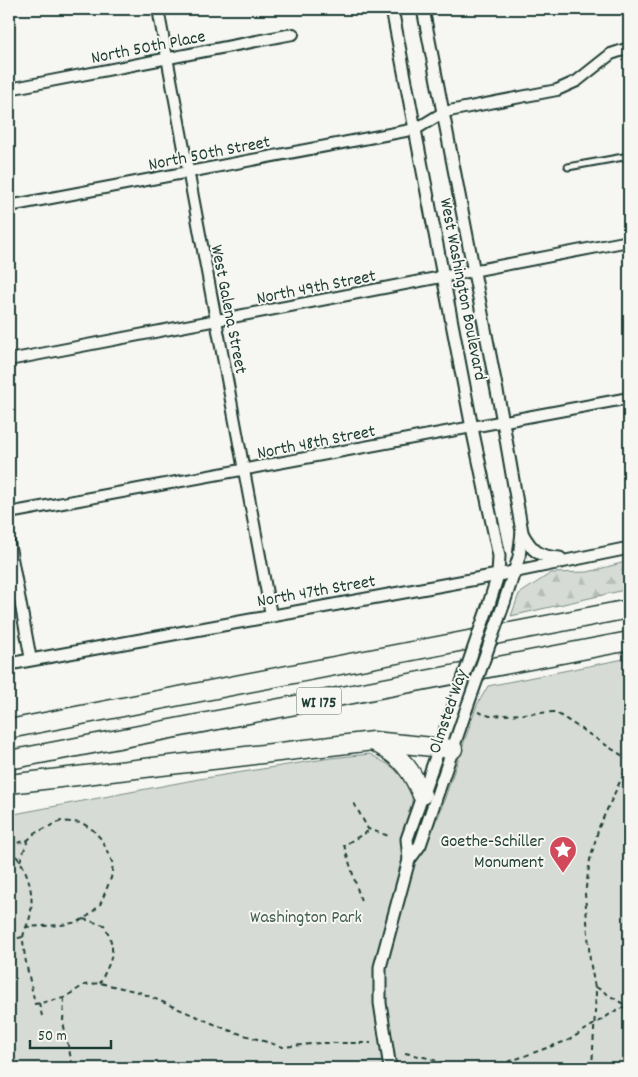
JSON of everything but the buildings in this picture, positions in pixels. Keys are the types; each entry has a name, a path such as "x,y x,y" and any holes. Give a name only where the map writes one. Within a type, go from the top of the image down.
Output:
{"highway":[{"name":"WI 175","path":"9,729 626,609"},
{"name":"WI 175","path":"9,760 629,641"},
{"path":"373,741 403,760 412,771 422,795"},
{"path":"9,784 373,741 446,749"}],"street":[{"name":"West Galena Street","path":"158,9 271,616"},
{"name":"West Washington Boulevard","path":"392,9 445,277 472,428 498,548 498,575"},
{"name":"West Washington Boulevard","path":"423,9 503,422 522,532 522,544 515,571"},
{"name":"North 50th Place","path":"9,89 293,34"},
{"path":"416,129 444,112 557,90 577,81 611,54 629,48"},
{"name":"North 50th Street","path":"9,206 416,129"},
{"name":"North 49th Street","path":"9,360 215,322 629,241"},
{"name":"North 48th Street","path":"9,514 629,398"},
{"path":"522,532 528,545 536,553 550,557 572,558"},
{"path":"9,542 31,660"},
{"name":"North 47th Street","path":"9,664 498,575 572,558 629,548"},
{"name":"Olmsted Way","path":"409,860 407,839 422,795 446,749 471,710 515,571"},
{"name":"Olmsted Way","path":"390,1068 381,1021 379,977 385,944 409,860 420,844 446,749 452,711 498,575"}],"lane":[{"path":"568,167 629,156"}],"path":[{"path":"471,710 490,716 554,712 629,761 599,827 590,860 586,894 590,961 595,987 592,1068"},
{"path":"354,803 370,830 389,836"},
{"path":"20,861 28,840 35,833 61,821 82,823 93,830 102,840 113,864 111,878 100,905 83,919 61,926 26,927"},
{"path":"361,901 344,845 370,830"},
{"path":"9,845 28,840"},
{"path":"9,850 20,861 27,875 32,902 23,937 34,1004 64,998 84,986 100,983 139,992 228,1030 283,1047 320,1043 370,1043"},
{"path":"83,919 104,925 112,940 112,958 100,983"},
{"path":"9,940 23,937"},
{"path":"595,987 629,1007"},
{"path":"64,998 63,1022 73,1068"},
{"path":"39,1003 42,1016"},
{"path":"491,1068 569,1040 620,1008 629,1007"},
{"path":"405,1053 458,1068"}],"green space":[{"path":"629,561 629,589 511,616 519,594 551,573 588,572"},
{"name":"Washington Park","path":"629,658 629,1068 9,1068 9,815 199,779 331,758 370,754 394,768 412,788 412,806 438,818 477,705 488,686"}],"place":[{"name":"Goethe-Schiller Monument","path":"563,874"}]}
